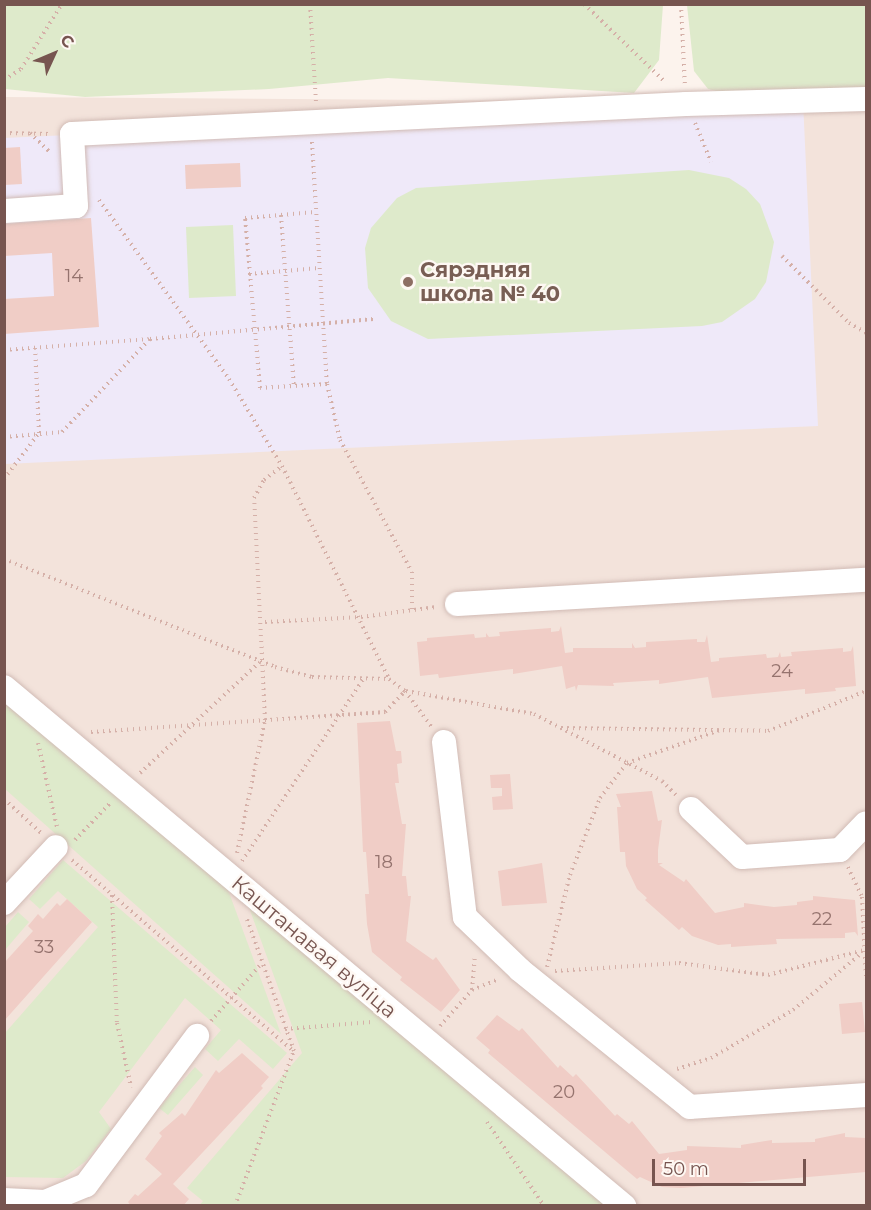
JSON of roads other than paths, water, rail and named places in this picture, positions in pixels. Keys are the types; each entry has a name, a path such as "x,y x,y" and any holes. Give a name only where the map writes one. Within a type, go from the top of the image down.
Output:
{"street":[{"path":"5,211 76,206 72,134 686,104 867,99"},
{"path":"457,604 867,580"},
{"name":"Каштанавая вуліца","path":"4,687 624,1206"},
{"path":"444,742 465,917 476,931 529,971 652,1078 690,1107 867,1095"},
{"path":"691,809 742,856 840,850 867,823"},
{"path":"4,903 59,850"},
{"path":"4,1200 45,1202 86,1185 197,1036"}],"place":[{"name":"Сярэдняя школа № 40","path":"408,282"}]}
